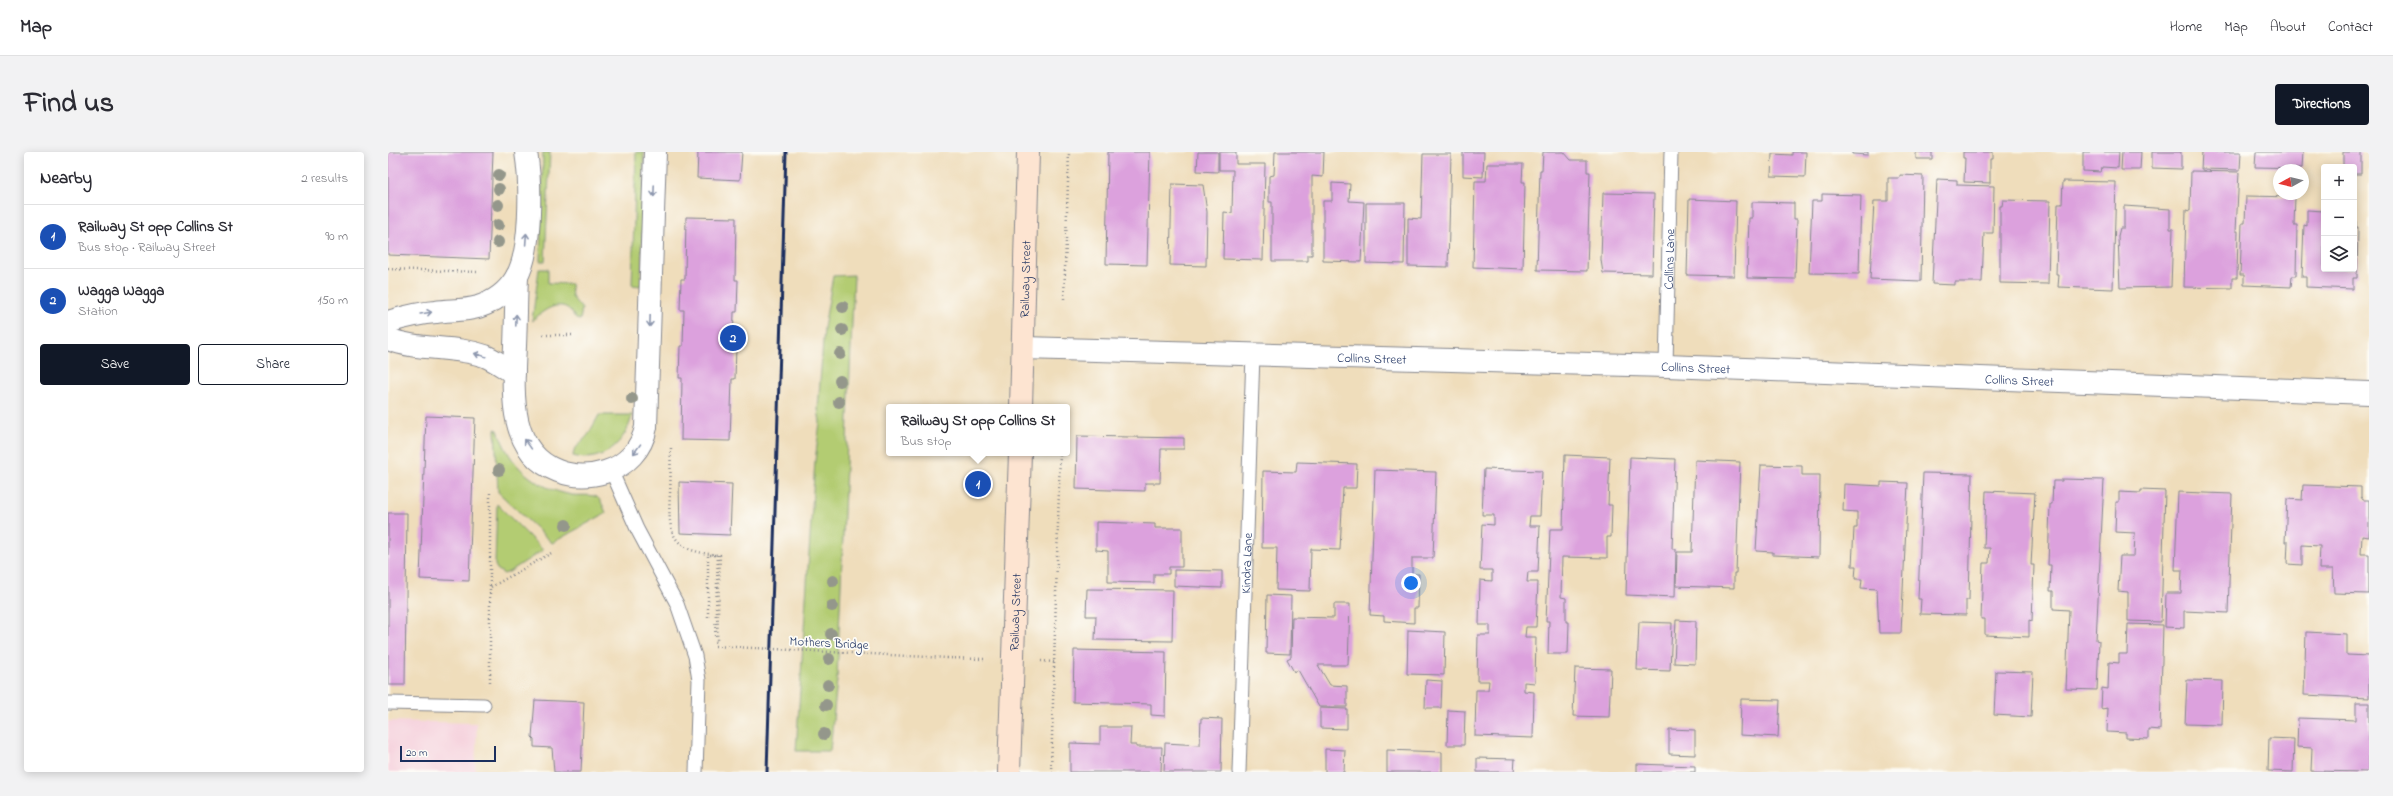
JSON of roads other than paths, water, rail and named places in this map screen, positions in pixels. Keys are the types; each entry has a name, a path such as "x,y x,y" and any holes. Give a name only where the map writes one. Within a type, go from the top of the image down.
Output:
{"street":[{"path":"526,152 528,191 527,239 517,276 513,397 517,422 523,437 538,457 553,469 566,474 589,476 611,470 623,463 634,453 641,442 646,428 655,152"},
{"name":"Railway Street","path":"1021,404 1028,152"},
{"path":"388,322 412,315 465,310 484,305 501,295 517,276"},
{"path":"388,339 416,347 456,350 483,356 514,373"},
{"name":"Collins Street","path":"1023,348 1666,366 2369,393"},
{"name":"Railway Street","path":"1009,772 1020,456"}],"lane":[{"name":"Collins Lane","path":"1666,366 1671,152"},
{"name":"Kindra Lane","path":"1239,772 1253,354"},
{"path":"611,470 637,529 677,604 695,656 698,680 696,772"},
{"path":"388,703 483,705"}],"railway":[{"path":"767,772 786,152"}],"place":[{"name":"Wagga Wagga","path":"733,338"},
{"name":"Railway St opp Collins St","path":"978,484"}]}
